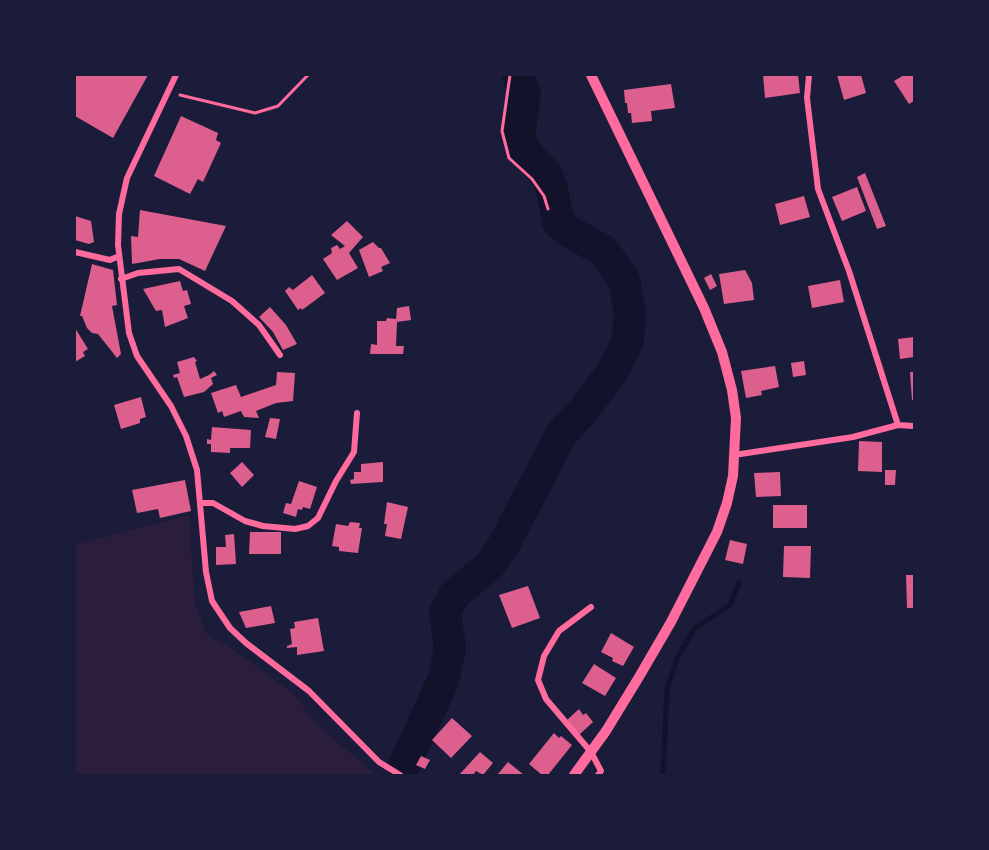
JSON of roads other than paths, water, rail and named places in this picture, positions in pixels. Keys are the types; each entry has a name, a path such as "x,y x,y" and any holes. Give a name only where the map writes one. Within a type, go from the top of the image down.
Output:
{"main road":[{"path":"574,775 639,677 708,551 727,503 733,476 736,418 732,390 722,352 704,308 591,75"}],"street":[{"path":"176,75 127,178 119,214 119,256 129,333 137,356 171,406 186,436 197,470 206,572 212,602 230,628 262,656 309,691 379,762 400,775"},
{"path":"809,75 807,98 818,189 849,271 898,425"},
{"path":"75,252 110,260 119,256"},
{"path":"121,279 138,273 179,269 232,301 259,325 280,355"},
{"path":"200,503 213,503 245,521 263,526 296,529 309,526 318,518 336,481 354,452 357,413"},
{"path":"734,455 853,436 898,425 914,426"},
{"path":"591,607 559,631 544,656 538,680 546,699 591,752 601,771 598,775"}],"waterway":[{"path":"404,766 443,681 450,648 445,612 455,594 489,566 502,548 562,433 583,411 613,371 628,341 630,311 624,280 604,251 568,231 558,222 547,175 527,154 519,136 525,94 518,75"},
{"path":"663,775 667,690 678,656 695,628 730,605 739,582"}]}
